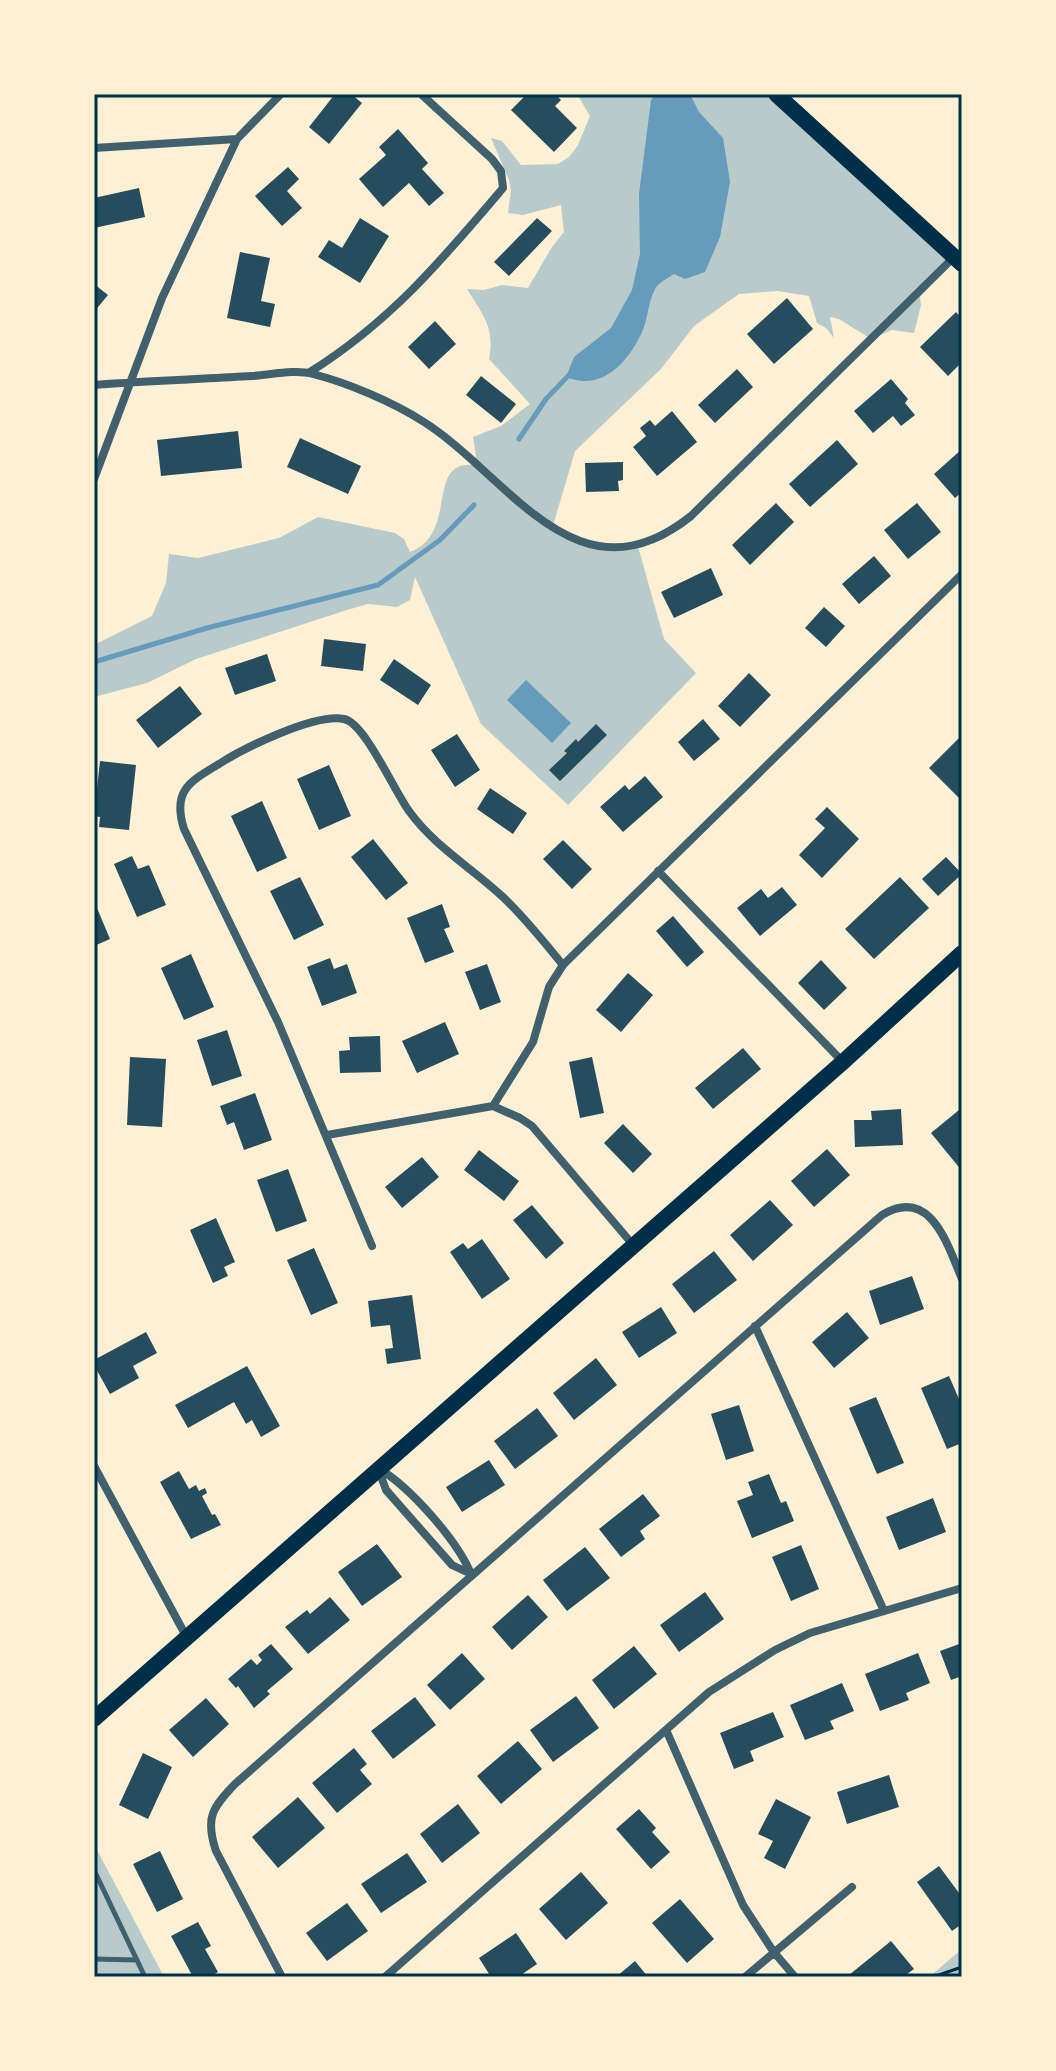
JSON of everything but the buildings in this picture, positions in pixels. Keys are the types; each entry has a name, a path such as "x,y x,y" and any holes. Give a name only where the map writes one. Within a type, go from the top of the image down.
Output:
{"main road":[{"path":"776,94 958,260"},
{"path":"94,1719 843,1062 962,953"}],"street":[{"path":"94,479 162,298 237,139 281,94"},
{"path":"310,372 347,349 431,273 503,188 501,171 421,94"},
{"path":"94,148 237,139"},
{"path":"94,385 310,372 387,402 425,422 472,458 551,529 574,540 622,546 653,539 691,516 958,260"},
{"path":"493,1106 533,1042 549,987 563,965 962,574"},
{"path":"372,1246 278,1022 184,829 180,801 182,793 194,780 240,752 287,732 327,720 349,721 364,734 411,815 444,849 501,896 563,965"},
{"path":"658,871 843,1062"},
{"path":"327,1135 493,1106 532,1126 634,1246"},
{"path":"282,1977 216,1851 210,1832 211,1815 221,1799 471,1574 567,1493 872,1222 894,1209 912,1207 927,1213 935,1222 962,1279"},
{"path":"755,1326 884,1611"},
{"path":"94,1466 186,1636"},
{"path":"378,1468 397,1480 463,1554 471,1574"},
{"path":"378,1468 386,1490 452,1565 471,1574"},
{"path":"385,1977 709,1692 775,1650 810,1633 962,1588"},
{"path":"667,1732 743,1905 773,1951 795,1977"},
{"path":"745,1977 852,1887"}],"lane":[{"path":"94,1872 145,1977"},
{"path":"94,1959 137,1960"}],"path":[{"path":"933,1977 962,1967"}],"shaded area":[{"path":"577,94 776,94 955,257 920,297 914,333 892,330 871,339 839,319 830,317 834,338 817,323 809,296 778,291 739,294 694,326 661,369 575,451 552,529 608,546 637,543 664,639 696,673 568,805 481,724 415,577 410,600 397,607 368,604 347,610 196,659 147,683 94,697 94,645 152,616 166,583 169,554 198,558 279,538 318,517 395,533 404,539 410,552 425,543 434,530 450,474 459,467 473,465 476,456 473,437 501,426 530,404 489,359 489,330 467,289 484,290 502,285 528,288 564,232 561,205 523,215 508,213 509,180 491,138 502,141 521,165 558,164 569,157 578,145 590,116"},
{"path":"94,1844 164,1977 94,1977"},
{"path":"962,1949 962,1977 929,1977"}],"water":[{"path":"656,94 690,94 699,112 723,138 730,182 720,237 705,272 685,279 674,274 656,287 642,332 621,364 602,378 579,381 566,377 574,357 611,328 632,290 640,254 639,194 651,100"},
{"path":"526,680 571,723 552,743 507,700"}],"waterway":[{"path":"519,439 546,399 570,374"},
{"path":"94,662 207,628 378,585 440,540 474,505"}]}
